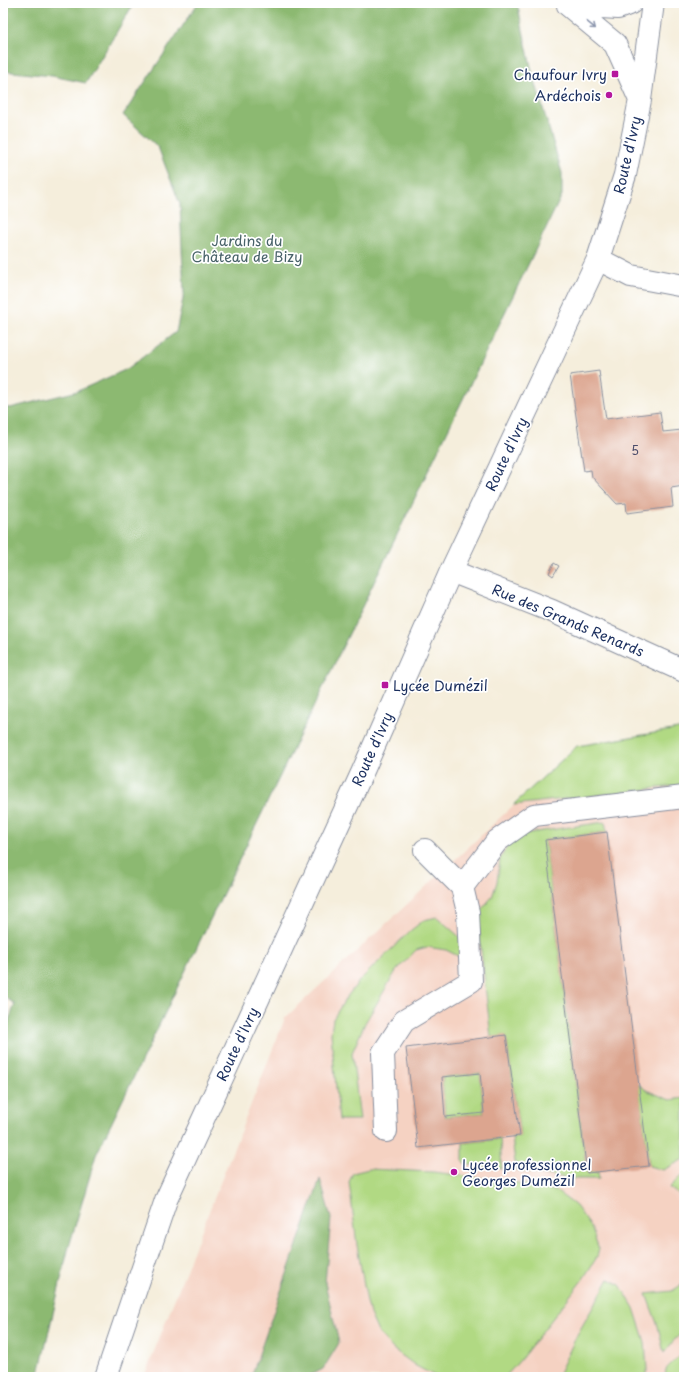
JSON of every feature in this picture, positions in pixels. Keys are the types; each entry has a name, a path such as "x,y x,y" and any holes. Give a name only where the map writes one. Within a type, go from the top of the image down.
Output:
{"street":[{"path":"566,4 618,8 631,3"},
{"name":"Route d'Ivry","path":"106,1377 166,1200 362,773 451,571 598,259 625,175 640,100 653,3"},
{"path":"566,4 615,44 640,100"},
{"path":"598,259 631,276 684,286"},
{"name":"Rue des Grands Renards","path":"451,571 552,611 684,671"},
{"path":"462,886 497,842 534,815 684,797"},
{"path":"386,1130 383,1053 404,1021 471,981 468,912 462,886 425,850"}],"shaded area":[{"name":"Lycée professionnel Georges Dumézil","path":"684,728 684,1377 144,1377 285,1018 577,746"}],"green space":[{"path":"3,3 134,3 86,83 52,76 3,71"},
{"name":"Jardins du Château de Bizy","path":"198,3 517,3 531,67 562,173 562,195 96,1155 68,1250 38,1377 3,1377 3,1036 15,1004 3,996 3,407 10,408 78,391 127,369 176,332 184,294 180,204 158,147 123,115"},
{"path":"684,728 684,785 513,805 577,746"},
{"path":"605,822 607,832 545,840 587,1173 598,1172 599,1179 573,1179 516,1170 512,1137 520,1136 506,1036 491,1037 477,915 492,897 497,882 500,859 509,843 522,834"},
{"path":"437,917 462,939 466,960 446,950 427,947 416,950 396,971 365,1023 352,1053 360,1120 339,1120 331,1033 333,1019 346,998 360,980 410,931 424,920"},
{"path":"480,1073 484,1113 445,1117 442,1077"},
{"path":"638,1084 646,1090 670,1100 684,1098 684,1159 663,1170 649,1166"},
{"path":"500,1139 502,1169 465,1164 463,1160 463,1143"},
{"path":"369,1169 433,1172 513,1182 556,1191 576,1206 591,1227 599,1249 597,1257 583,1279 521,1359 505,1377 437,1377 416,1366 393,1349 378,1332 370,1314 367,1302 357,1245 349,1182 353,1173"},
{"path":"684,1173 684,1197 669,1188"},
{"path":"320,1179 331,1218 325,1283 339,1343 323,1369 307,1377 251,1377"},
{"path":"609,1279 620,1285 634,1308 645,1342 647,1377 557,1377 577,1335"},
{"path":"684,1283 684,1331 675,1339 664,1353 658,1326 646,1294 672,1291"},
{"path":"684,1351 684,1377 665,1377 666,1369"}],"building":[{"path":"599,371 606,419 660,412 663,432 682,430 684,445 684,486 671,488 673,507 627,513 626,503 617,504 592,477 591,470 584,471 570,375"},
{"path":"554,563 559,566 553,576 549,573"},
{"path":"607,832 649,1166 587,1173 545,840"},
{"path":"506,1035 520,1136 418,1148 406,1048","holes":["480,1073 484,1113 445,1117 442,1077"]}],"place":[{"name":"Chaufour Ivry","path":"615,74"},
{"name":"Ardéchois","path":"609,95"},
{"name":"Lycée Dumézil","path":"385,685"},
{"name":"Lycée professionnel Georges Dumézil","path":"454,1172"}]}
